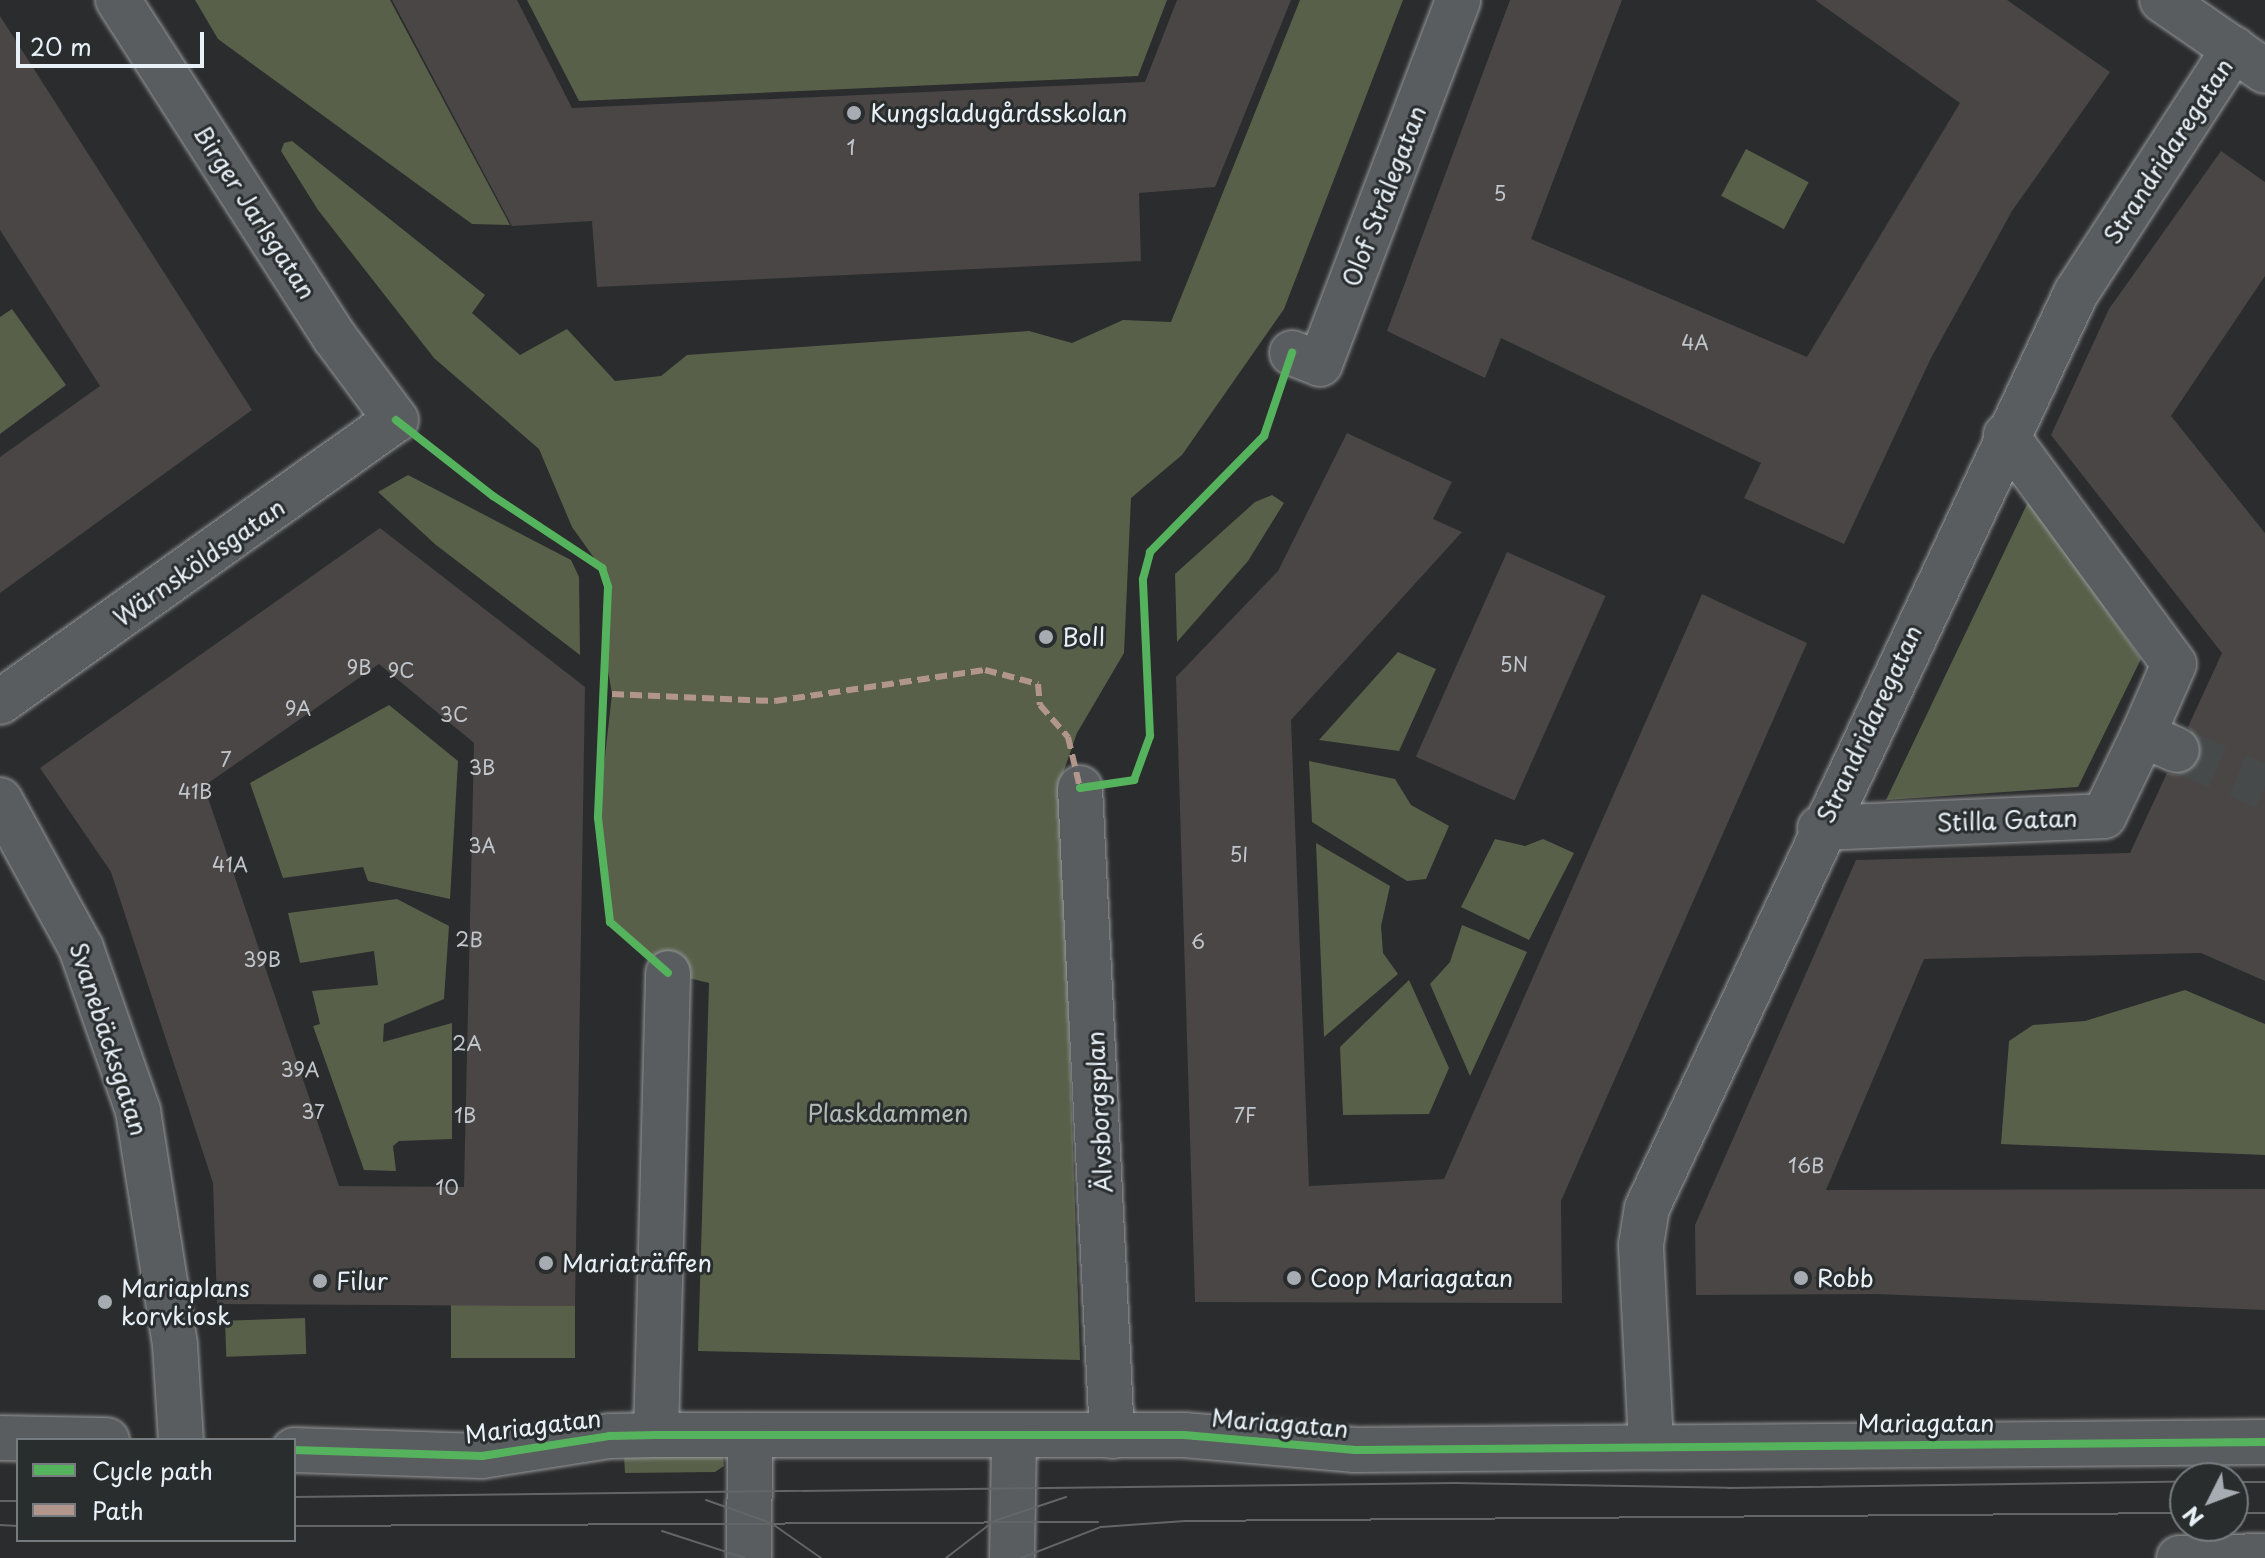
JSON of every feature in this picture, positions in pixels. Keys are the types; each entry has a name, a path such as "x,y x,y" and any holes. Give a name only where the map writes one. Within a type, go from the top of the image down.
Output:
{"street":[{"name":"Birger Jarlsgatan","path":"118,0 335,338 396,420"},
{"name":"Olof Strålegatan","path":"1292,353 1320,364 1458,0"},
{"path":"2162,0 2250,60"},
{"name":"Strandridaregatan","path":"1651,1444 1641,1245 1647,1208 1820,828 2076,293 2250,60"},
{"name":"Wärnsköldsgatan","path":"0,702 396,420"},
{"name":"Stilla Gatan","path":"1820,828 2104,816 2160,743 2174,664 2006,435"},
{"name":"Älvsborgsplan","path":"1080,788 1112,1436"},
{"name":"Svanebäcksgatan","path":"0,800 81,948 138,1111 165,1270 181,1438"},
{"path":"656,1435 668,973"},
{"name":"Mariagatan","path":"296,1450 482,1456 610,1436 656,1435 1014,1438 1184,1435 1355,1450 1651,1444 2265,1442"},
{"path":"749,1558 750,1436"},
{"path":"1012,1558 1014,1438"},
{"path":"2179,1558 2265,1556"}],"green space":[{"path":"195,0 390,0 510,225 472,224 218,39"},
{"path":"527,0 1167,0 1138,76 579,101"},
{"name":"Plaskdammen","path":"1300,0 1403,0 1284,309 1182,455 1131,498 1124,653 1077,733 1061,779 1080,1360 698,1351 709,983 668,973 610,922 598,818 612,694 606,659 603,707 608,587 602,569 572,527 539,449 434,358 318,210 281,151 284,143 292,141 485,295 472,313 520,355 567,329 615,381 661,376 687,355 1029,331 1072,343 1123,320 1171,322"},
{"path":"1746,149 1809,182 1784,229 1721,196"},
{"path":"12,309 66,385 0,434 0,317"},
{"path":"408,475 571,560 579,577 580,655 436,545 378,492"},
{"path":"1272,495 1284,503 1248,561 1177,642 1175,574 1255,502"},
{"path":"2029,500 2141,659 2078,787 1886,800"},
{"path":"1398,652 1436,669 1399,751 1319,740"},
{"path":"389,705 458,761 450,899 368,881 363,867 283,878 250,783"},
{"path":"1309,761 1395,779 1411,805 1449,826 1426,879 1407,881 1312,822"},
{"path":"1495,839 1525,846 1543,839 1574,853 1529,940 1461,907"},
{"path":"1316,843 1390,886 1381,926 1383,953 1398,974 1324,1037"},
{"path":"397,899 449,926 444,999 384,1024 383,1042 452,1023 452,1139 399,1141 393,1146 396,1171 364,1170 313,1026 320,1024 312,991 378,985 374,951 300,963 288,913"},
{"path":"1462,925 1527,952 1470,1076 1430,984 1450,962"},
{"path":"1409,980 1449,1068 1429,1114 1343,1115 1340,1047"},
{"path":"2185,990 2265,1024 2265,1155 2001,1144 2009,1041 2033,1025 2085,1021"},
{"path":"451,1305 575,1305 575,1358 451,1358"},
{"path":"305,1318 306,1354 226,1357 225,1321"},
{"path":"624,1455 723,1457 724,1466 715,1472 625,1473"}],"building":[{"path":"392,0 517,0 572,108 1145,82 1177,0 1291,0 1215,187 1139,193 1141,261 597,287 592,221 512,226"},
{"path":"1510,0 1622,0 1531,239 1807,357 1960,103 1815,0 2007,0 2110,72 2012,211 1931,358 1844,544 1744,498 1761,463 1501,338 1485,378 1387,331"},
{"path":"0,16 252,410 0,593 0,457 100,386 0,230"},
{"path":"2221,151 2265,182 2265,276 2171,416 2265,533 2265,981 2201,953 1924,959 1826,1190 2265,1189 2265,1310 1876,1294 1696,1295 1695,1225 1856,860 2130,853 2167,773 2180,775 2199,761 2202,747 2188,727 2222,653 2051,435 2109,309"},
{"path":"1347,433 1452,482 1433,519 1462,532 1291,720 1309,1186 1444,1179 1702,594 1807,643 1561,1201 1562,1303 1195,1302 1176,677 1278,571"},
{"path":"380,528 585,687 575,1306 217,1304 213,1183 111,872 40,768","holes":["379,664 474,743 464,1187 339,1186 204,786"]},
{"path":"1507,552 1606,596 1515,801 1416,757"}],"tunnel":[{"path":"2177,750 2265,787"}],"tram line":[{"path":"296,1497 1454,1483 1728,1488 2169,1482"},
{"path":"2249,1482 2265,1482"},
{"path":"946,1558 994,1521 1066,1497"},
{"path":"706,1500 771,1523 821,1558"},
{"path":"0,1501 16,1501"},
{"path":"1021,1558 1101,1527 1185,1521 2169,1513"},
{"path":"2249,1513 2265,1513"},
{"path":"296,1526 1098,1522"},
{"path":"0,1525 16,1526"},
{"path":"662,1531 745,1558"}],"marked path":[{"path":"612,694 775,701 985,670 1038,684 1040,705 1068,737 1080,788 1086,788"}],"cycle path":[{"path":"1080,788 1134,780 1150,736 1143,579 1150,552 1264,436 1292,353"},
{"path":"396,420 493,496 602,568 608,587 598,818 610,922 668,973"},
{"path":"296,1450 482,1456 610,1436 656,1435 1184,1435 1355,1450 2265,1442"}],"place":[{"name":"Kungsladugårdsskolan","path":"854,113"},
{"name":"Boll","path":"1046,637"},
{"name":"Mariaträffen","path":"546,1263"},
{"name":"Coop Mariagatan","path":"1294,1278"},
{"name":"Robb","path":"1801,1278"},
{"name":"Filur","path":"320,1281"},
{"name":"Mariaplans korvkiosk","path":"105,1302"}]}
